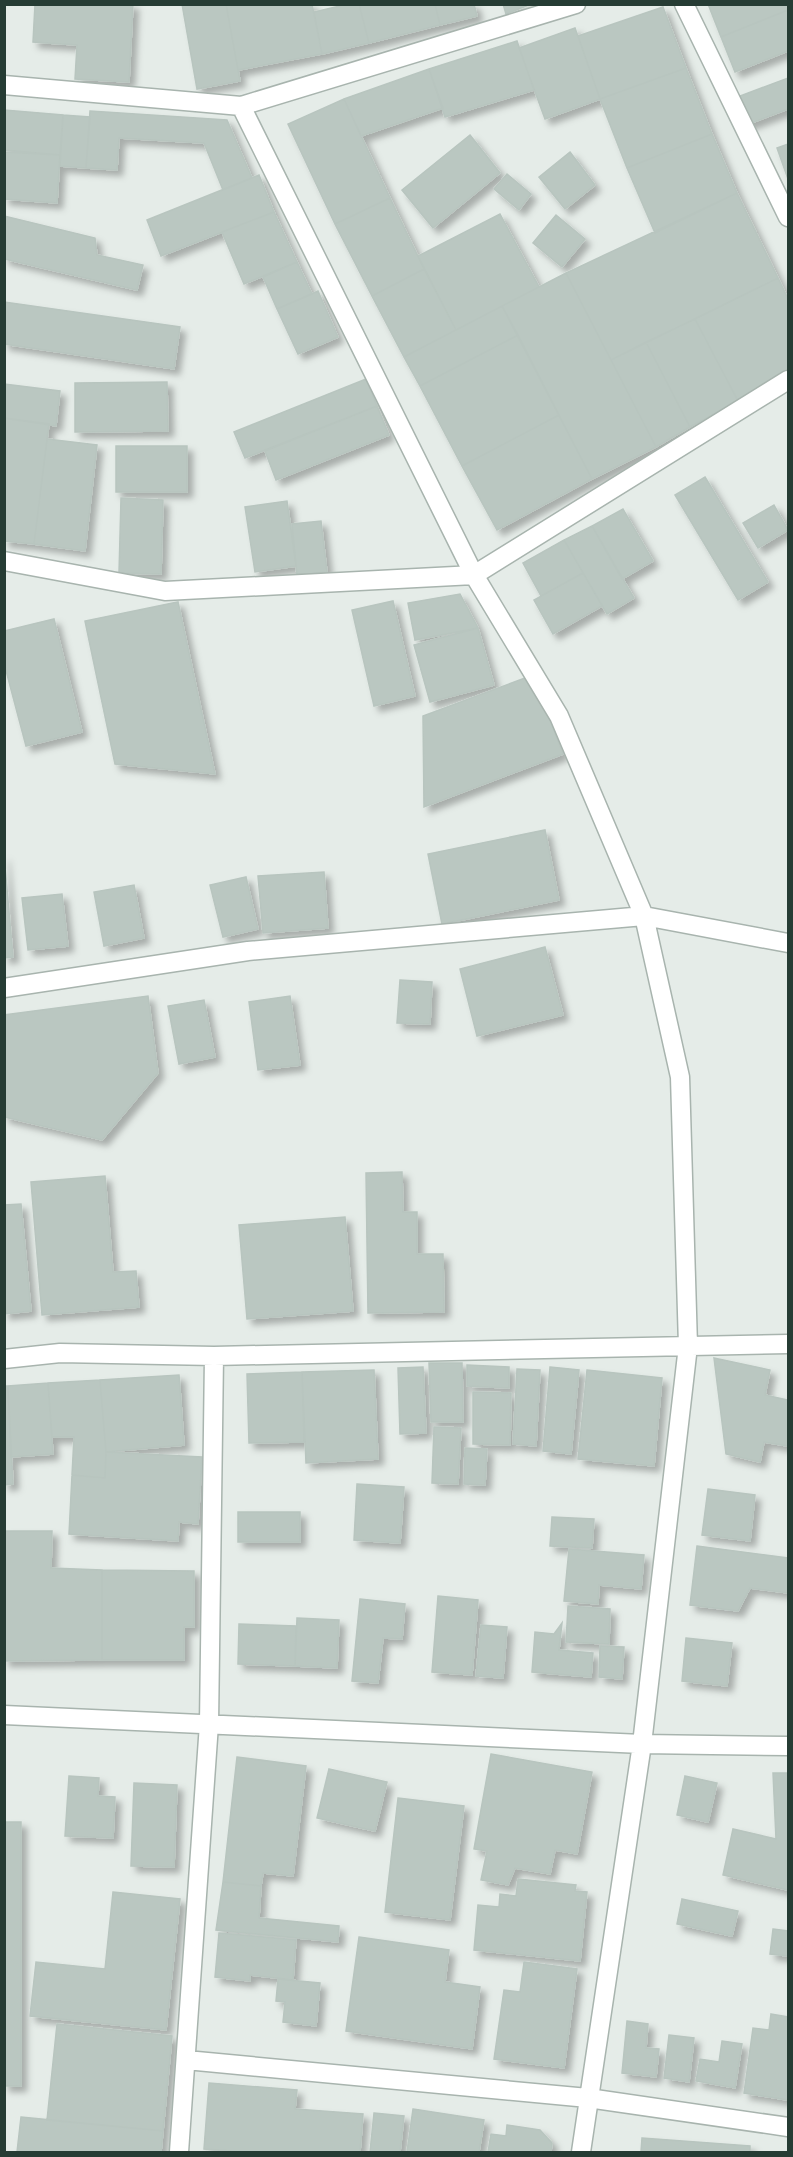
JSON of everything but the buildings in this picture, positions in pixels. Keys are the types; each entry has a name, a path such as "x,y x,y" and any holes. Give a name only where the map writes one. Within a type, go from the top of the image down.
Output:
{"street":[{"path":"4,85 241,106 576,4"},
{"path":"684,4 789,218"},
{"path":"241,106 474,575 559,716 644,916 680,1077 688,1346 642,1744 581,2152"},
{"path":"4,561 165,591 474,575 789,380"},
{"path":"4,988 248,951 644,916 789,943"},
{"path":"4,1359 60,1353 214,1356 789,1344"},
{"path":"179,2152 209,1724 214,1356"},
{"path":"4,1715 642,1744 789,1746"},
{"path":"186,2060 588,2098 789,2127"}]}
